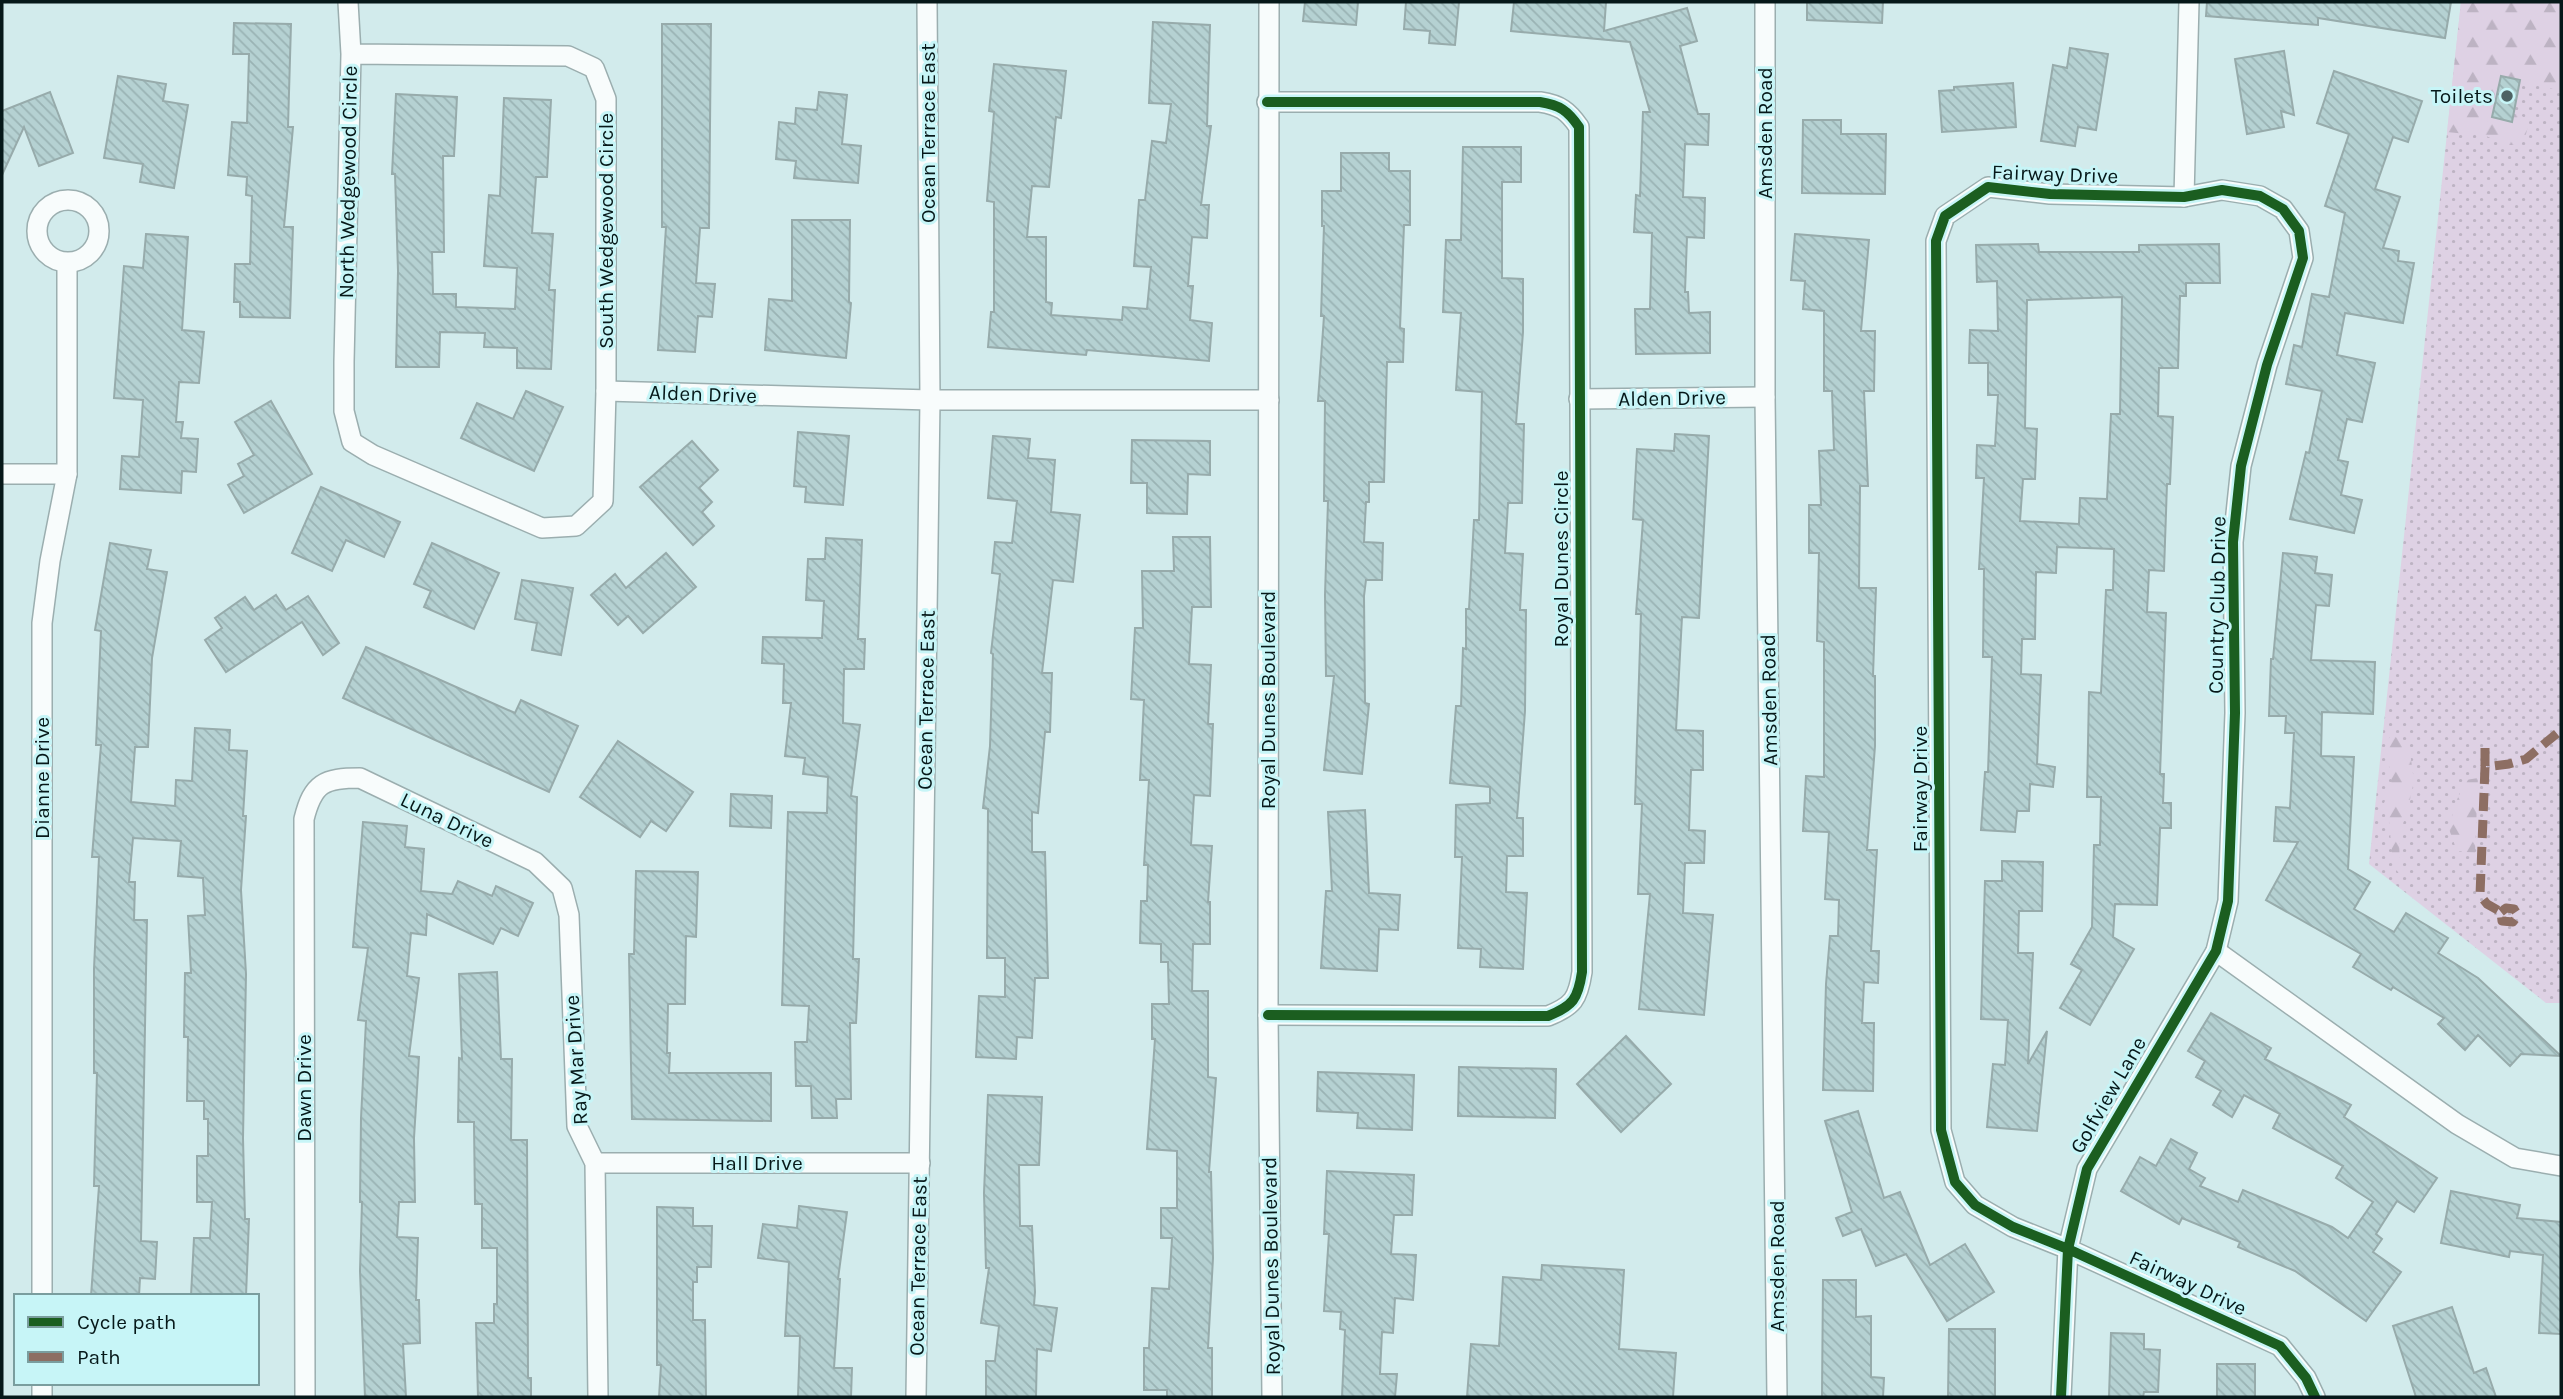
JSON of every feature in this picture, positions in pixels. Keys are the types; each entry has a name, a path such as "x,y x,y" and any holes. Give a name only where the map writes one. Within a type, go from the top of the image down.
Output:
{"street":[{"name":"North Wedgewood Circle","path":"348,2 351,54 344,411 352,442 373,455 542,528 576,526 603,501 606,391"},
{"name":"Ocean Terrace East","path":"916,1397 930,400 927,2"},
{"name":"Royal Dunes Boulevard","path":"1269,2 1268,1015 1272,1397"},
{"name":"Amsden Road","path":"1765,2 1765,397 1777,1397"},
{"path":"2184,197 2189,2"},
{"name":"South Wedgewood Circle","path":"351,54 568,56 594,68 606,99 606,391"},
{"name":"Royal Dunes Circle","path":"1267,102 1540,102 1557,105 1569,112 1579,127 1582,972 1578,994 1565,1009 1548,1016 1268,1015"},
{"name":"Fairway Drive","path":"2184,197 2050,194 1988,187 1945,216 1936,241 1941,1130 1955,1182 1975,1205 2013,1227 2068,1249 2280,1346 2306,1378 2315,1397"},
{"name":"Country Club Drive","path":"2184,197 2222,190 2260,196 2283,209 2299,231 2303,258 2267,365 2241,466 2233,542 2235,713 2228,901 2216,951"},
{"name":"Dianne Drive","path":"42,1294 42,622 50,561 67,474 66,263"},
{"name":"Alden Drive","path":"606,391 930,400 1269,400"},
{"name":"Alden Drive","path":"1580,399 1765,397"},
{"path":"2,474 67,474"},
{"name":"Luna Drive","path":"322,785 333,778 360,778 535,862 562,888"},
{"name":"Dawn Drive","path":"305,1397 304,820 309,799 322,785"},
{"name":"Ray Mar Drive","path":"562,888 569,915 577,1126 595,1163 598,1397"},
{"path":"2216,951 2458,1124 2515,1158 2561,1166"},
{"name":"Golfview Lane","path":"2061,1397 2068,1249 2087,1169 2216,951"},
{"name":"Hall Drive","path":"595,1163 920,1163"}],"green space":[{"path":"2461,2 2561,2 2561,1003 2546,1003 2369,864"},
{"path":"2461,2 2561,2 2561,91 2501,76 2486,122 2508,114 2524,118 2529,122 2525,138 2518,145 2506,145 2486,136 2447,132"},
{"path":"2391,734 2409,745 2414,781 2399,834 2400,875 2393,865 2389,821 2384,813 2384,803 2392,786 2386,745"},
{"path":"2478,778 2475,853 2457,851 2449,829 2455,804 2466,780"}],"building":[{"path":"1305,2 1358,2 1356,25 1303,21"},
{"path":"1406,2 1459,2 1455,45 1429,43 1430,31 1404,29"},
{"path":"1514,2 1606,2 1604,31 1687,8 1697,41 1680,46 1698,114 1709,114 1708,145 1685,144 1683,197 1705,198 1704,238 1687,237 1685,292 1688,292 1689,313 1710,312 1710,353 1636,354 1635,309 1650,309 1652,233 1634,232 1636,195 1640,196 1643,112 1650,112 1630,42 1511,31"},
{"path":"1807,2 1883,2 1882,23 1807,20"},
{"path":"2207,2 2451,2 2445,38 2318,18 2318,25 2206,16"},
{"path":"1153,22 1210,25 1207,126 1211,126 1201,205 1209,205 1207,238 1192,237 1188,286 1193,286 1190,320 1212,323 1209,361 1087,350 1086,355 988,347 991,312 994,312 994,202 987,201 994,112 989,111 994,64 1066,71 1061,118 1056,117 1049,187 1032,186 1027,237 1046,237 1046,302 1052,303 1051,315 1122,320 1123,307 1147,309 1151,267 1134,266 1139,200 1145,200 1152,141 1166,143 1171,104 1149,103"},
{"path":"234,23 291,24 288,127 293,127 284,227 293,227 290,318 240,317 240,302 234,302 235,264 250,264 252,196 246,195 247,177 228,175 232,122 247,123 249,54 233,54"},
{"path":"662,24 711,24 709,228 700,228 696,283 715,284 712,317 698,316 695,352 658,350 666,227 662,227"},
{"path":"2070,48 2108,54 2096,130 2078,127 2075,146 2041,141 2053,65 2067,68"},
{"path":"2284,51 2294,115 2281,111 2284,127 2247,134 2235,59"},
{"path":"2334,71 2422,101 2408,142 2393,137 2375,189 2400,197 2383,248 2399,251 2398,261 2414,263 2403,323 2345,313 2337,355 2375,363 2362,422 2347,419 2338,460 2348,462 2341,495 2362,500 2354,533 2290,519 2306,452 2309,453 2322,391 2286,384 2294,345 2302,347 2312,294 2329,297 2345,213 2325,206 2349,134 2317,123"},
{"path":"118,76 166,84 163,101 188,105 174,188 140,182 143,164 104,158"},
{"name":"Toilets","path":"2501,76 2520,80 2512,122 2492,117"},
{"path":"2013,83 2016,127 1942,132 1939,91 1954,90 1954,87"},
{"path":"50,92 73,153 39,166 24,127 2,175 2,111"},
{"path":"819,92 847,95 842,144 861,146 858,183 794,178 796,161 776,159 779,122 795,124 796,108 817,110"},
{"path":"396,94 457,97 454,156 443,156 444,252 432,252 433,294 456,294 456,307 515,309 517,268 484,266 489,195 500,196 504,98 551,100 547,177 536,177 532,233 553,234 549,290 555,290 551,369 517,368 517,348 484,347 485,333 440,332 439,367 396,367 398,271 395,174 392,174"},
{"path":"1803,120 1841,120 1841,134 1886,134 1885,194 1802,193"},
{"path":"1463,147 1521,147 1521,182 1502,182 1502,278 1523,279 1523,332 1516,424 1524,424 1522,503 1508,503 1505,553 1523,554 1520,610 1526,610 1525,711 1517,818 1523,818 1523,856 1507,856 1506,892 1527,893 1523,969 1480,967 1481,949 1458,948 1462,857 1455,857 1456,805 1490,803 1490,787 1450,783 1456,706 1461,706 1474,520 1479,520 1482,392 1456,390 1461,313 1443,312 1446,240 1461,240"},
{"path":"1341,153 1389,153 1389,171 1410,171 1410,225 1404,225 1400,328 1404,329 1403,362 1387,362 1384,482 1369,482 1369,502 1366,502 1364,542 1383,543 1382,580 1366,580 1364,596 1365,703 1369,704 1362,774 1324,770 1334,676 1326,676 1328,501 1324,501 1325,401 1318,401 1324,316 1321,316 1324,226 1322,191 1341,191"},
{"path":"792,220 850,220 851,303 846,358 765,350 769,299 792,301"},
{"path":"146,234 188,237 182,330 204,332 199,383 179,382 176,422 183,422 181,438 198,439 196,472 182,471 181,493 120,489 122,456 139,457 143,400 114,398 124,266 143,268"},
{"path":"1795,234 1869,240 1861,331 1875,331 1874,391 1864,391 1868,486 1860,486 1859,588 1876,588 1873,676 1875,746 1867,850 1877,850 1871,951 1879,951 1878,983 1864,982 1862,1023 1874,1023 1873,1091 1823,1090 1830,936 1838,936 1839,900 1825,899 1829,832 1803,831 1806,776 1824,777 1824,642 1817,641 1819,553 1809,553 1809,505 1821,505 1819,451 1834,450 1832,391 1824,391 1824,311 1803,309 1805,281 1791,280"},
{"path":"2038,244 2039,252 2139,252 2139,245 2219,244 2220,283 2186,283 2186,296 2180,296 2178,368 2159,368 2158,416 2173,417 2170,484 2167,484 2164,571 2149,570 2147,612 2166,613 2160,774 2164,774 2163,803 2171,803 2171,828 2160,828 2157,905 2115,904 2113,937 2134,949 2090,1025 2060,1008 2082,970 2071,964 2092,927 2094,845 2100,845 2101,797 2087,797 2089,692 2101,693 2106,590 2113,590 2114,549 2057,547 2056,573 2036,572 2035,639 2022,639 2021,674 2041,675 2037,764 2055,767 2053,787 2030,784 2029,811 2017,811 2015,832 1981,830 1985,772 1988,772 1992,657 1983,657 1984,569 1979,569 1984,478 1976,478 1977,445 1995,446 1998,395 1988,395 1988,363 1969,363 1970,330 1998,331 1997,281 1977,282 1976,245","holes":["2122,297 2120,414 2111,414 2107,499 2080,498 2079,524 2020,521 2023,479 2035,479 2037,429 2025,428 2027,300"]},
{"path":"526,391 563,407 534,471 461,438 477,403 513,419"},
{"path":"271,401 312,474 244,513 228,485 244,476 238,464 254,455 235,422"},
{"path":"798,432 849,436 843,505 805,502 806,487 794,486"},
{"path":"1675,434 1709,436 1699,618 1682,617 1676,730 1703,731 1703,770 1691,770 1689,830 1705,831 1704,863 1685,863 1683,913 1713,915 1704,1015 1639,1009 1650,894 1638,894 1642,804 1635,804 1641,614 1636,614 1643,520 1633,519 1637,449 1674,451"},
{"path":"993,436 1030,439 1028,458 1055,460 1051,512 1080,515 1073,582 1053,580 1042,673 1052,673 1050,732 1045,732 1038,813 1032,812 1032,852 1045,852 1048,978 1035,978 1032,1038 1017,1037 1016,1059 976,1057 979,996 1005,997 1005,958 987,958 988,809 983,808 990,746 991,653 1000,574 992,573 995,542 1012,543 1017,501 988,498"},
{"path":"1132,440 1210,441 1210,475 1188,474 1187,514 1147,513 1147,483 1131,483"},
{"path":"692,441 718,470 699,488 712,502 702,512 714,526 693,545 640,487"},
{"path":"321,487 400,522 384,557 346,540 332,571 292,553"},
{"path":"1173,537 1210,537 1211,607 1192,607 1189,664 1211,665 1208,724 1213,724 1210,796 1194,795 1191,845 1212,846 1208,902 1210,944 1193,944 1192,991 1208,991 1208,1077 1216,1078 1209,1172 1213,1258 1208,1348 1212,1348 1212,1397 1167,1397 1167,1390 1144,1390 1144,1348 1149,1348 1152,1288 1169,1289 1172,1238 1161,1238 1161,1208 1177,1208 1177,1151 1147,1149 1155,1039 1152,1039 1152,1004 1169,1004 1168,962 1161,962 1161,944 1140,943 1141,901 1147,901 1148,865 1144,865 1149,780 1140,780 1144,700 1131,699 1135,628 1143,628 1142,571 1174,571"},
{"path":"826,538 862,540 858,639 865,639 864,669 844,669 843,723 860,725 851,796 857,797 853,959 859,959 856,1023 850,1023 851,1099 836,1099 837,1118 812,1118 811,1086 796,1086 795,1042 807,1042 809,1006 782,1005 788,812 827,813 828,777 803,774 805,758 785,756 791,703 783,703 784,664 762,663 763,637 822,638 824,601 806,600 808,559 825,559"},
{"path":"110,543 151,550 147,569 167,572 152,658 148,747 135,747 131,802 175,806 176,780 192,781 195,728 230,730 229,750 247,751 241,890 246,974 243,1138 245,1219 249,1219 246,1294 191,1294 194,1238 210,1238 212,1202 197,1202 197,1156 208,1156 208,1119 204,1119 204,1101 187,1101 188,1037 184,1037 185,973 191,973 188,916 205,915 203,878 178,876 181,841 133,838 129,882 135,882 134,920 147,920 141,1241 157,1242 155,1279 140,1278 139,1294 91,1294 99,1186 94,1186 97,1073 94,1073 94,969 99,857 92,857 101,745 96,745 101,631 95,630"},
{"path":"432,543 499,573 474,629 424,607 431,591 414,584"},
{"path":"666,553 696,587 643,633 628,616 618,625 591,595 615,574 626,588"},
{"path":"2283,553 2317,557 2315,573 2332,575 2329,606 2316,605 2311,660 2375,662 2373,714 2322,712 2321,756 2354,757 2348,869 2370,882 2354,909 2394,932 2406,913 2448,938 2438,953 2478,978 2561,1056 2521,1054 2510,1066 2478,1035 2465,1050 2438,1024 2444,1018 2393,987 2391,990 2353,967 2361,954 2266,900 2298,842 2274,841 2276,807 2290,808 2294,733 2285,733 2286,716 2269,716 2271,659"},
{"path":"522,580 573,588 561,655 532,650 537,623 515,619"},
{"path":"276,595 286,610 308,596 339,643 323,655 302,622 226,672 205,640 222,628 215,618 245,597 254,610"},
{"path":"366,647 515,713 521,700 578,726 549,792 343,698"},
{"path":"618,741 693,792 666,831 651,821 640,837 580,797"},
{"path":"731,794 772,796 771,828 730,826"},
{"path":"1365,810 1369,893 1400,895 1398,930 1379,929 1377,971 1321,968 1326,891 1332,891 1328,812"},
{"path":"363,822 407,826 405,847 424,849 421,891 452,894 458,881 492,896 496,886 533,903 518,936 501,928 493,944 427,914 426,935 411,933 407,976 419,978 409,1056 419,1057 414,1138 415,1202 399,1202 397,1237 418,1238 416,1300 419,1300 420,1343 403,1344 406,1397 365,1397 360,1202 366,1021 358,1020 368,948 353,947"},
{"path":"2002,861 2043,862 2042,911 2019,911 2018,953 2033,953 2028,1064 2047,1031 2037,1131 1987,1127 1993,1064 2005,1065 2008,1020 1981,1019 1985,881 2002,881"},
{"path":"636,871 698,872 696,937 686,936 685,1004 668,1004 669,1073 771,1073 771,1121 632,1119 629,954 634,954"},
{"path":"497,972 501,1059 512,1059 511,1140 527,1140 528,1378 531,1378 531,1397 478,1397 476,1323 494,1323 494,1304 497,1304 497,1248 482,1248 482,1204 475,1204 474,1122 458,1122 459,1058 462,1059 459,974"},
{"path":"2211,1013 2271,1048 2265,1059 2351,1105 2344,1117 2437,1178 2414,1212 2397,1201 2376,1234 2382,1239 2373,1252 2401,1272 2366,1321 2295,1271 2238,1247 2240,1242 2182,1218 2179,1224 2121,1191 2140,1157 2156,1166 2171,1139 2197,1153 2189,1169 2205,1178 2200,1186 2238,1202 2243,1190 2332,1227 2348,1238 2373,1202 2336,1178 2343,1166 2273,1128 2280,1114 2244,1095 2232,1117 2213,1105 2221,1091 2196,1077 2205,1061 2188,1051"},
{"path":"1626,1036 1671,1084 1621,1132 1577,1084"},
{"path":"1459,1067 1556,1069 1555,1118 1458,1116"},
{"path":"1318,1072 1414,1075 1412,1130 1357,1128 1358,1113 1317,1111"},
{"path":"988,1095 1042,1097 1039,1165 1019,1165 1020,1226 1032,1226 1034,1305 1057,1308 1051,1351 1037,1349 1036,1397 986,1397 986,1361 995,1361 999,1326 981,1323 989,1268 986,1268 984,1193"},
{"path":"1858,1111 1884,1198 1900,1192 1930,1265 1965,1244 1994,1292 1947,1321 1906,1254 1876,1266 1861,1229 1843,1236 1836,1218 1852,1212 1825,1121"},
{"path":"1327,1171 1414,1175 1412,1215 1394,1215 1391,1254 1416,1255 1413,1300 1395,1298 1393,1333 1382,1332 1380,1374 1397,1374 1395,1397 1342,1397 1345,1330 1340,1329 1341,1312 1324,1311 1329,1234 1324,1234"},
{"path":"2451,1191 2520,1205 2517,1218 2561,1222 2561,1334 2539,1333 2543,1255 2510,1251 2509,1257 2441,1243"},
{"path":"799,1206 847,1212 838,1279 834,1368 852,1368 851,1397 798,1397 800,1336 785,1336 789,1262 758,1258 763,1224 797,1228"},
{"path":"657,1207 693,1208 693,1226 712,1226 711,1267 697,1267 697,1282 693,1282 693,1320 705,1320 706,1397 659,1397 661,1365 657,1365"},
{"path":"1542,1265 1624,1270 1619,1349 1676,1353 1673,1397 1467,1397 1471,1344 1499,1346 1503,1277 1541,1280"},
{"path":"1823,1280 1856,1280 1856,1317 1871,1316 1871,1377 1884,1378 1883,1397 1822,1397"},
{"path":"2452,1307 2474,1373 2486,1368 2496,1397 2416,1397 2393,1326"},
{"path":"1949,1329 1995,1329 1995,1397 1948,1397"},
{"path":"2111,1333 2144,1334 2144,1349 2160,1350 2158,1392 2144,1392 2143,1397 2109,1397"},
{"path":"2217,1364 2255,1364 2255,1397 2217,1397"}],"marked path":[{"path":"2501,912 2506,908 2514,909 2518,915 2513,922 2502,921 2501,912 2487,904 2480,895 2485,767 2526,759 2561,730"},
{"path":"2485,748 2485,767"}],"cycle path":[{"path":"1267,102 1540,102 1563,110 1579,127 1582,972 1579,989 1573,1000 1563,1009 1548,1016 1268,1015"},
{"path":"2061,1397 2068,1249 2087,1169 2216,951 2228,901 2235,713 2233,542 2241,466 2267,365 2303,258 2299,231 2283,209 2260,196 2222,190 2184,197 2050,194 1988,187 1945,216 1936,241 1941,1130 1955,1182 1975,1205 2013,1227 2068,1249 2280,1346 2306,1378 2315,1397"}],"place":[{"name":"Toilets","path":"2507,96"}]}
